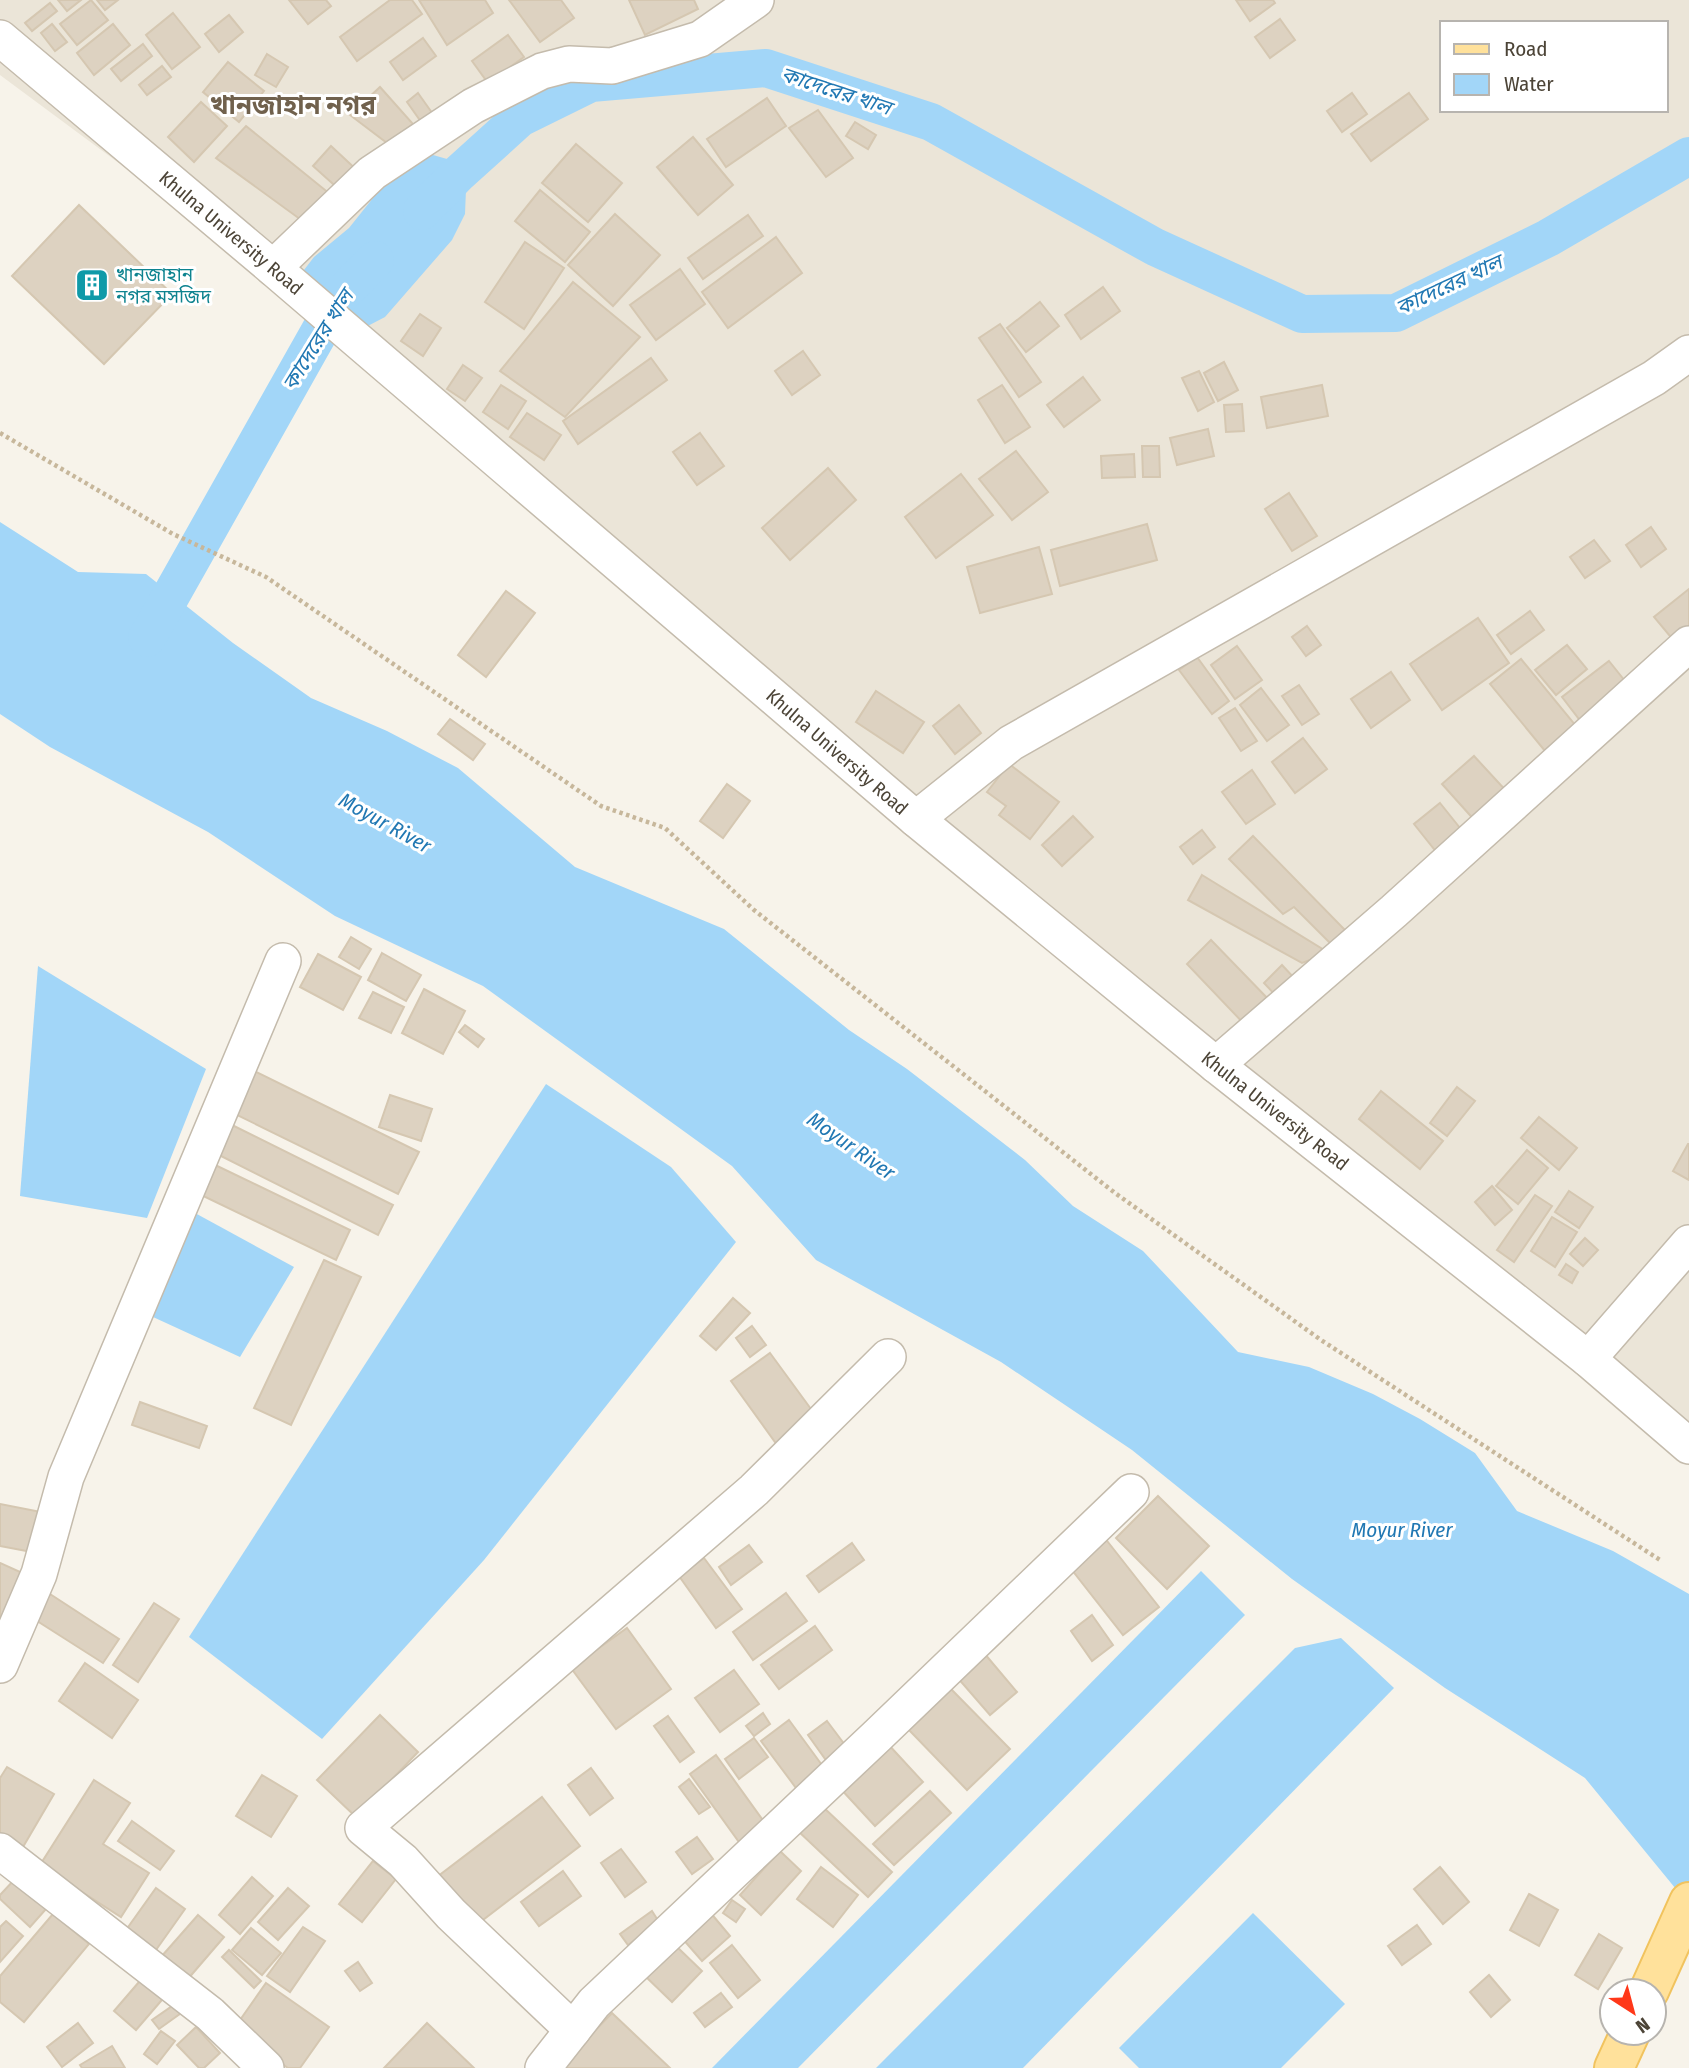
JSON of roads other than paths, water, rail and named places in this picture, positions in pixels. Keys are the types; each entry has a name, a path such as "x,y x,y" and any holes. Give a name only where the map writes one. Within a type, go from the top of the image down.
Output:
{"main road":[{"path":"1655,1977 1689,1902"},
{"path":"1614,2068 1624,2047"}],"street":[{"path":"274,268 372,173 473,106 542,71 569,64 612,66 699,40 754,1"},
{"name":"Khulna University Road","path":"0,38 274,268 916,819 1216,1065 1588,1359 1689,1446"},
{"path":"916,819 1011,743 1654,378 1689,353"},
{"path":"1216,1065 1394,911 1689,644"},
{"path":"0,1665 39,1574 66,1477 283,961"},
{"path":"1588,1359 1689,1243"},
{"path":"573,2030 452,1914 403,1861 363,1828 754,1490 888,1357"},
{"path":"542,2068 594,2003 1131,1492"},
{"path":"0,1852 210,2014 266,2068"}],"water":[{"path":"426,153 447,159 466,189 465,214 452,240 385,317 360,330 345,326 339,298 313,300 304,282 304,270 314,257 349,228 389,178"},
{"name":"Moyur River","path":"0,522 78,572 146,574 233,643 311,698 387,731 458,768 575,867 724,929 849,1030 907,1069 1025,1160 1073,1206 1143,1251 1238,1352 1309,1367 1373,1394 1420,1419 1475,1453 1517,1511 1613,1551 1689,1594 1689,1898 1680,1894 1585,1778 1445,1688 1292,1579 1132,1450 1001,1362 816,1260 732,1166 483,986 335,916 208,832 50,747 0,714"},
{"path":"38,966 206,1069 147,1218 20,1196"},
{"path":"546,1084 671,1167 736,1242 484,1560 322,1739 189,1637"},
{"path":"195,1213 294,1267 240,1357 153,1317"},
{"path":"1201,1571 1245,1615 798,2068 712,2068"},
{"path":"1341,1638 1394,1688 1023,2068 876,2068 1295,1648"},
{"path":"1253,1913 1345,2004 1281,2068 1139,2068 1119,2048"}],"waterway":[{"name":"কাদেরের খাল","path":"422,211 520,118 591,83 766,68 931,122 1155,247 1302,314 1396,313 1548,238 1689,156"},
{"name":"কাদেরের খাল","path":"147,638 339,297 375,260"}],"place":[{"name":"খানজাহান নগর মসজিদ","path":"92,285"}],"district":[{"name":"খানজাহান নগর","path":"293,105"}]}
